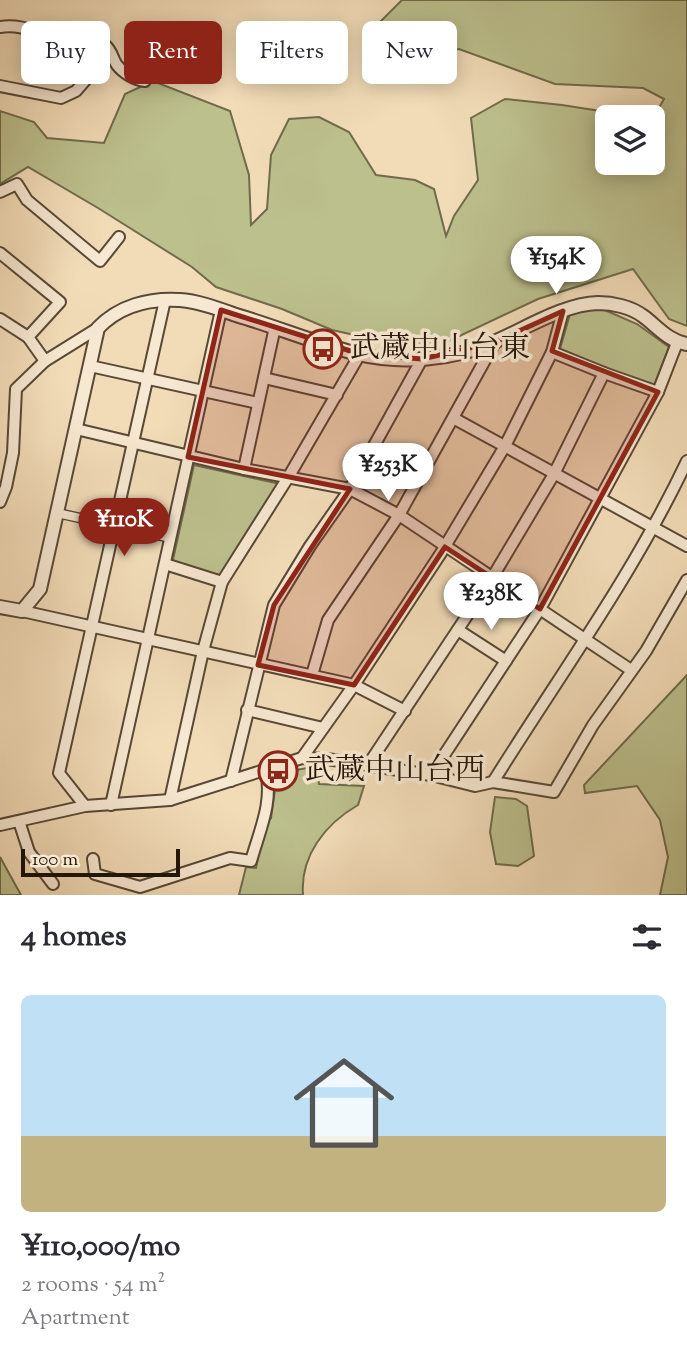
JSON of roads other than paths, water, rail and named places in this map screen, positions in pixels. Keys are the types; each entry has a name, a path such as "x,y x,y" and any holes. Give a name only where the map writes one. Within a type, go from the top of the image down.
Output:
{"street":[{"path":"0,27 21,29"},
{"path":"110,54 117,67 124,72"},
{"path":"0,86 61,97 76,91 82,84"},
{"path":"0,192 17,184 27,200 100,261 119,237"},
{"path":"0,253 60,302 27,337"},
{"path":"85,806 59,773 165,300"},
{"path":"0,502 13,453 16,389 45,361 98,328 118,311 149,301 181,300 221,310 360,354 422,359 452,355 495,342 507,334 581,304 600,303 626,308 643,316 682,344 601,501 540,609 431,775"},
{"path":"111,805 221,310"},
{"path":"302,758 354,685 444,547 505,446 552,352 563,311"},
{"path":"0,319 27,337 45,361"},
{"path":"244,469 275,327"},
{"path":"22,611 40,589 98,328"},
{"path":"312,675 328,620 400,515 495,342"},
{"path":"552,352 658,392"},
{"path":"170,800 203,650 222,582 289,476 360,354"},
{"path":"231,781 274,605 290,576 350,489 422,359"},
{"path":"90,366 258,403"},
{"path":"368,765 492,578 554,474 604,373"},
{"path":"264,378 337,395"},
{"path":"454,419 687,546"},
{"path":"76,429 188,457 350,489 400,515 631,670"},
{"path":"493,782 545,698 586,641 652,528 687,461"},
{"path":"57,513 171,538"},
{"path":"164,564 222,582"},
{"path":"0,825 85,806 170,800 302,758 327,759 431,775 475,786 493,782 554,792 593,725 653,639 687,580"},
{"path":"0,607 354,685 405,711"},
{"path":"458,630 506,661"},
{"path":"247,710 323,728"},
{"path":"93,859 95,874 140,887 230,859 251,861 270,789 266,770"},
{"path":"19,821 29,852 53,884"}],"place":[{"name":"武蔵中山台東","path":"323,349"},
{"name":"武蔵中山台西","path":"278,771"}]}
